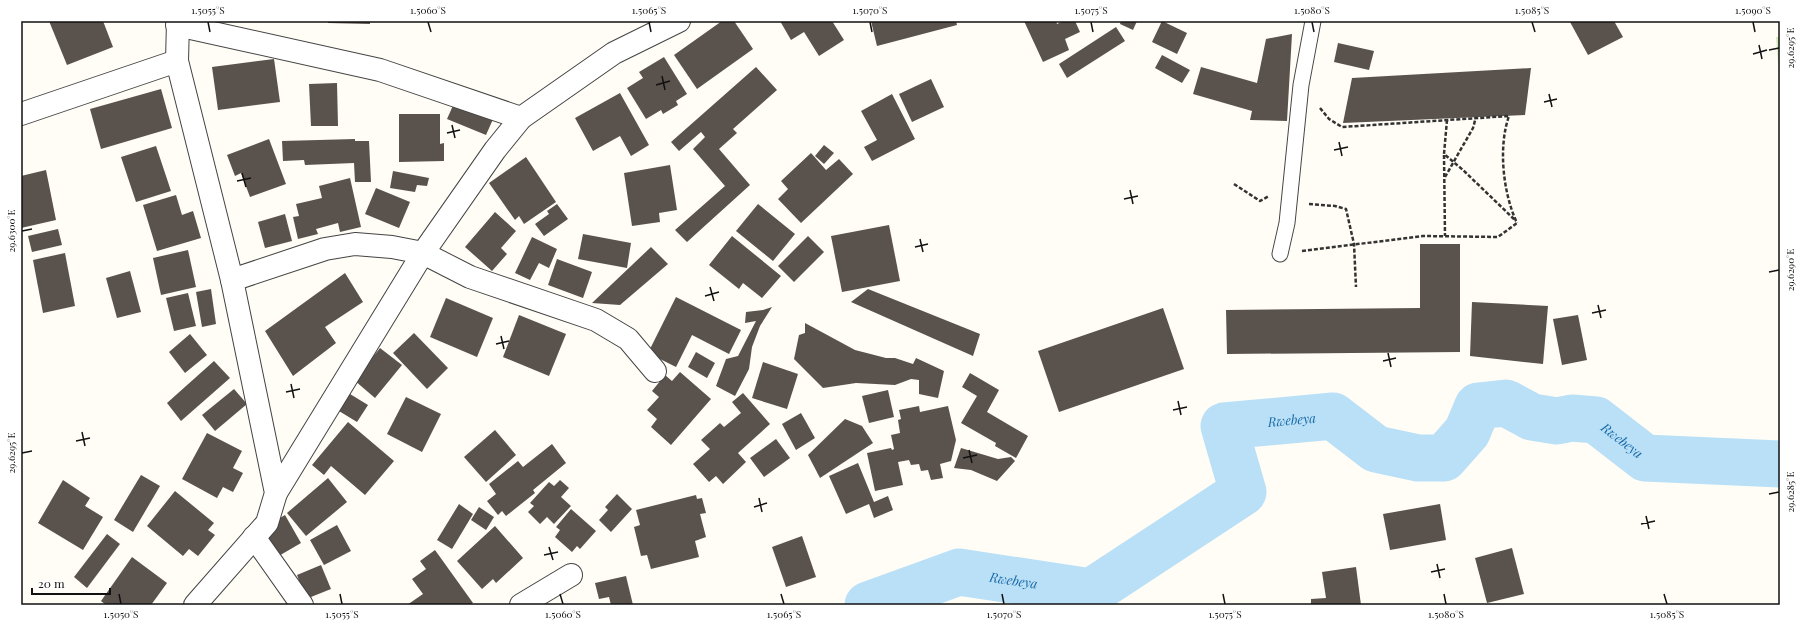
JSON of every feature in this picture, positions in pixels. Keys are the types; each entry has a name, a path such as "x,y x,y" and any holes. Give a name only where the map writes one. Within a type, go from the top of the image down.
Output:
{"street":[{"path":"195,605 267,523 276,493 422,253 495,150 521,118 614,53 679,21"},
{"path":"276,493 232,280 177,61 178,23 380,70 521,118"},
{"path":"21,114 177,61"},
{"path":"232,280 324,249 355,244 392,247 422,253 470,277 596,320 628,339 655,371"},
{"path":"254,536 302,605"},
{"path":"521,605 571,575"}],"lane":[{"path":"1280,254 1287,223 1300,85 1313,21"}],"path":[{"path":"1300,85 1329,119 1342,127 1509,116 1504,130 1504,175 1510,206 1517,223"},
{"path":"1444,178 1473,128 1476,117"},
{"path":"1445,236 1444,154 1447,120"},
{"path":"1444,154 1517,223"},
{"path":"1234,184 1260,201 1280,190 1291,170"},
{"path":"1289,204 1335,206 1346,209 1354,244 1356,287"},
{"path":"1280,254 1423,236 1498,238 1517,223"}],"green space":[{"path":"1776,37 1780,37 1780,87"}],"building":[{"path":"49,21 103,21 113,47 67,65"},
{"path":"328,21 370,21 370,24 328,23"},
{"path":"722,21 734,21 753,49 697,89 674,55"},
{"path":"780,21 832,21 844,40 819,56 804,32 791,40"},
{"path":"871,21 956,21 957,25 877,46"},
{"path":"1024,21 1056,21 1057,24 1063,21 1075,21 1080,32 1065,39 1069,50 1043,62"},
{"path":"1121,21 1137,21 1133,30 1120,24"},
{"path":"1162,21 1187,33 1177,54 1152,42"},
{"path":"1614,21 1623,37 1588,55 1570,22"},
{"path":"1116,27 1125,41 1067,78 1059,64"},
{"path":"1292,34 1287,121 1250,120 1252,111 1193,94 1201,67 1257,83 1266,39"},
{"path":"1338,43 1374,51 1369,70 1334,62"},
{"path":"1162,55 1190,70 1182,83 1155,68"},
{"path":"664,57 687,94 676,101 678,105 663,114 661,110 646,119 627,88 643,78 639,72"},
{"path":"274,59 280,102 218,110 212,67"},
{"path":"756,67 777,90 733,129 737,133 719,149 750,185 687,242 675,230 725,186 693,149 705,137 701,132 679,151 671,142"},
{"path":"1531,68 1525,115 1343,123 1352,78"},
{"path":"931,79 944,107 912,122 899,94"},
{"path":"337,83 338,126 311,126 309,84"},
{"path":"161,89 172,128 101,149 90,109"},
{"path":"620,93 649,145 631,156 620,136 593,151 575,118"},
{"path":"892,94 915,139 872,161 864,147 877,140 861,111"},
{"path":"455,101 494,117 486,135 447,119"},
{"path":"399,114 440,114 440,144 444,143 444,161 399,162"},
{"path":"269,139 286,184 250,197 241,173 235,176 227,155"},
{"path":"355,139 355,141 369,141 371,182 355,182 354,163 305,165 304,160 283,161 282,141"},
{"path":"824,145 834,153 824,164 815,156"},
{"path":"156,146 171,191 136,202 121,157"},
{"path":"811,153 826,170 839,159 853,174 801,223 778,199 788,189 781,181"},
{"path":"526,157 556,202 524,224 519,216 515,220 489,183"},
{"path":"670,165 677,210 659,213 660,222 632,226 624,173"},
{"path":"46,170 56,220 21,228 21,176"},
{"path":"393,171 429,178 427,186 417,185 415,192 390,188"},
{"path":"350,178 361,227 340,232 338,223 316,229 318,234 298,239 293,217 299,216 296,204 322,198 319,186"},
{"path":"376,188 410,202 399,228 365,214"},
{"path":"176,195 182,215 193,211 201,238 157,251 143,205"},
{"path":"557,204 568,219 544,236 535,224 549,214 547,211"},
{"path":"758,204 795,234 773,261 736,231"},
{"path":"495,212 516,231 501,248 507,254 492,271 465,247"},
{"path":"285,214 292,241 265,248 258,222"},
{"path":"889,225 900,281 842,292 831,236"},
{"path":"58,229 62,245 32,252 28,236"},
{"path":"583,234 631,243 627,268 578,259"},
{"path":"732,236 781,276 762,298 743,283 739,289 709,265"},
{"path":"808,236 824,252 794,282 778,266"},
{"path":"532,237 557,249 549,268 539,263 530,280 515,273"},
{"path":"1420,244 1460,244 1460,352 1227,354 1226,310 1420,308"},
{"path":"651,247 668,264 620,305 592,303"},
{"path":"188,250 196,287 161,295 153,258"},
{"path":"65,253 75,306 43,313 33,260"},
{"path":"557,259 592,272 583,298 548,285"},
{"path":"130,271 141,312 117,318 106,278"},
{"path":"345,273 363,302 325,327 336,343 293,376 265,331"},
{"path":"211,289 216,324 202,327 196,292"},
{"path":"868,289 980,334 973,356 851,302"},
{"path":"188,293 196,326 174,331 166,298"},
{"path":"676,297 741,330 729,354 692,335 676,367 648,353"},
{"path":"446,298 493,318 477,357 430,337"},
{"path":"1472,302 1548,306 1543,364 1470,356"},
{"path":"772,307 760,326 752,347 749,369 735,396 716,386 726,359 738,356 756,321 745,323 746,312 763,310"},
{"path":"1163,308 1184,369 1059,412 1038,351"},
{"path":"519,315 566,334 549,376 503,357"},
{"path":"1578,315 1587,360 1562,365 1553,319"},
{"path":"805,323 855,350 886,358 895,358 913,364 916,358 944,371 938,398 919,394 919,380 911,379 895,385 856,383 823,388 794,359 799,335 805,333"},
{"path":"414,333 448,368 427,389 393,353"},
{"path":"190,334 207,355 185,373 169,352"},
{"path":"380,348 402,365 375,398 354,380"},
{"path":"696,352 715,363 707,378 688,367"},
{"path":"214,361 230,378 181,421 167,403"},
{"path":"763,362 798,374 787,409 752,398"},
{"path":"680,372 711,399 671,445 651,427 657,419 647,410 659,397 652,391 665,375 672,381"},
{"path":"970,373 999,390 987,412 1028,436 1016,458 995,446 996,443 961,423 977,396 962,387"},
{"path":"234,389 247,404 215,431 202,415"},
{"path":"888,390 894,417 869,423 862,396"},
{"path":"743,393 770,424 738,453 746,462 723,484 716,476 709,482 693,464 710,449 701,440 720,423 724,427 741,413 732,402"},
{"path":"350,394 368,405 357,422 339,411"},
{"path":"406,397 441,414 422,452 387,434"},
{"path":"919,406 920,412 948,406 956,440 951,461 940,464 943,478 931,480 928,470 921,471 919,464 911,465 909,460 898,462 903,485 875,491 867,453 891,448 892,450 894,449 891,435 900,433 898,420 901,419 899,410"},
{"path":"801,413 815,438 796,450 782,424"},
{"path":"845,419 862,426 873,443 820,478 808,455"},
{"path":"348,422 394,461 365,495 331,466 324,475 312,465"},
{"path":"495,430 516,455 486,482 464,457"},
{"path":"207,433 242,451 233,468 243,473 233,492 223,487 217,498 182,479"},
{"path":"776,439 790,458 764,477 750,458"},
{"path":"552,444 566,463 533,490 535,493 506,516 502,511 498,515 487,501 496,494 489,484 518,461 523,467"},
{"path":"961,448 998,459 1011,457 1015,461 997,481 971,470 954,468"},
{"path":"858,463 874,502 888,496 893,510 874,518 869,504 846,514 829,476"},
{"path":"141,475 160,486 133,532 114,520"},
{"path":"328,478 347,502 306,536 287,513"},
{"path":"63,480 90,498 85,506 103,517 83,550 38,523"},
{"path":"560,480 569,488 561,497 571,506 554,524 547,517 540,524 528,512 534,506 530,503 549,482 554,486"},
{"path":"175,491 214,523 208,530 215,535 198,556 189,549 183,556 147,526"},
{"path":"617,494 632,509 611,532 599,520 608,510 605,507"},
{"path":"696,495 697,499 702,498 706,513 700,514 706,537 695,541 699,557 651,569 647,555 641,556 634,527 640,525 636,510"},
{"path":"459,504 473,514 452,549 437,540"},
{"path":"1440,504 1446,540 1390,550 1383,514"},
{"path":"479,507 494,517 486,530 471,520"},
{"path":"571,509 596,531 580,549 577,546 572,552 555,537 560,530 556,527"},
{"path":"285,515 301,543 277,557 264,536 278,527 275,521"},
{"path":"337,525 351,551 324,565 310,540"},
{"path":"495,526 523,558 496,583 493,579 482,589 457,561"},
{"path":"107,534 120,544 87,588 74,577"},
{"path":"802,536 816,577 786,587 772,547"},
{"path":"1512,548 1524,594 1487,603 1475,558"},
{"path":"435,550 473,603 470,605 407,605 423,594 412,579 426,569 420,561"},
{"path":"132,557 167,583 151,605 106,605 101,601"},
{"path":"321,565 331,589 306,599 297,575"},
{"path":"1356,567 1361,605 1311,605 1311,599 1326,598 1322,572"},
{"path":"626,576 633,605 611,605 609,597 599,599 595,583"}],"waterway":[{"name":"Rwebeya","path":"868,605 959,572 1091,592 1243,492 1224,426 1333,416 1376,449 1418,458 1444,458 1467,432 1478,406 1506,403 1532,417 1557,421 1572,418 1596,420 1645,458 1780,464"}]}
